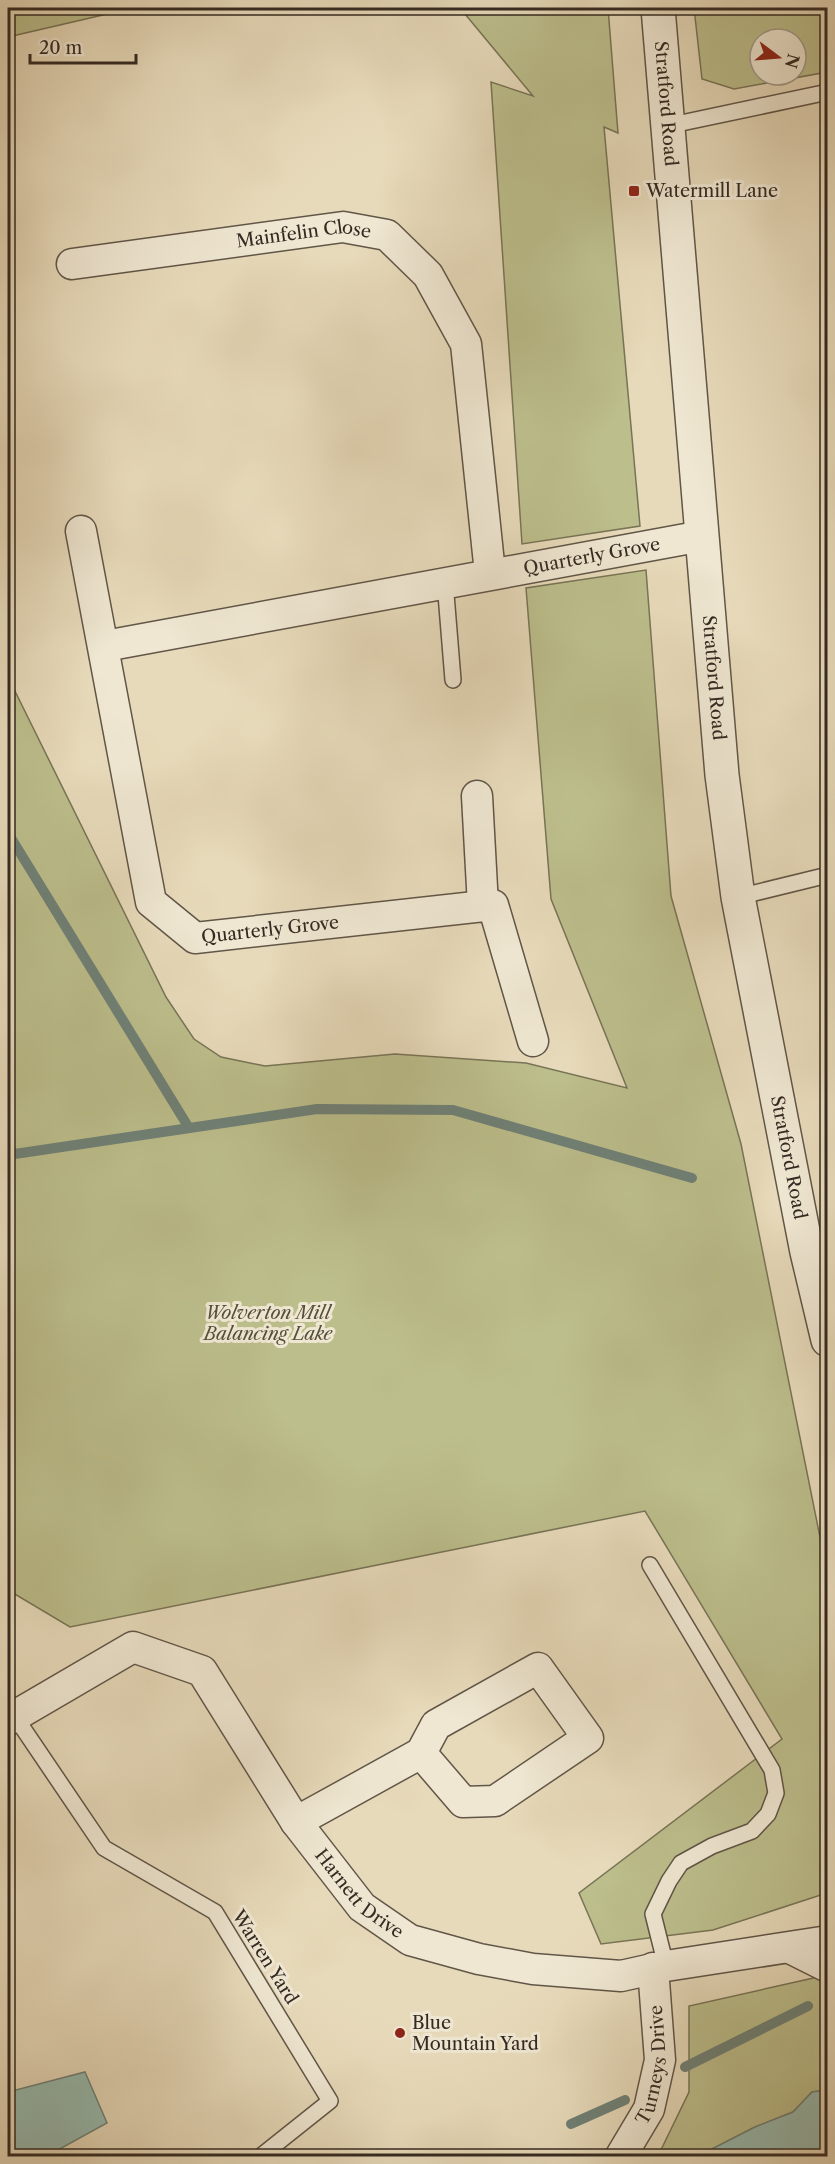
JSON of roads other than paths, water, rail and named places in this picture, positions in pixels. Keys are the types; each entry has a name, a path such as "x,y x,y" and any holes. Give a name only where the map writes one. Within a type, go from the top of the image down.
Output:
{"street":[{"name":"Stratford Road","path":"658,8 722,776 738,897 807,1252 828,1340"},
{"name":"Mainfelin Close","path":"72,264 343,227 387,235 428,275 466,344 490,573"},
{"name":"Quarterly Grove","path":"81,531 105,646 151,903 195,938 483,906"},
{"name":"Quarterly Grove","path":"105,646 490,573 702,536"},
{"path":"477,796 483,906 493,905 533,1041"},
{"name":"Harnett Drive","path":"11,1718 134,1647 202,1671 296,1822 362,1907 410,1940 479,1959 533,1969 621,1976 660,1967 828,1941"},
{"path":"296,1822 421,1753 436,1725 538,1668 588,1738 495,1801 463,1802 421,1753"},
{"path":"790,1948 828,1967"},
{"name":"Turneys Drive","path":"621,2157 649,2109 660,2060 660,1967"}],"lane":[{"path":"667,126 828,92"},
{"path":"445,582 453,680"},
{"path":"738,897 828,875"},
{"path":"650,1565 772,1770 776,1793 768,1814 752,1831 712,1846 681,1863 669,1881 653,1914 660,1967"},
{"name":"Warren Yard","path":"11,1718 104,1848 215,1912 330,2101 261,2157"}],"water":[{"path":"85,2072 107,2123 47,2156 19,2156 8,2137 8,2092"},
{"path":"827,2090 827,2156 705,2156 706,2152 755,2127 793,2112 812,2092"}],"waterway":[{"path":"8,833 189,1128"},
{"path":"8,1155 317,1109 453,1110 692,1178"},
{"path":"685,2067 808,2006"},
{"path":"571,2124 625,2100"}],"place":[{"name":"Watermill Lane","path":"634,191"},
{"name":"Blue Mountain Yard","path":"400,2033"}],"park label":[{"name":"Wolverton Mill Balancing Lake","path":"268,1323"}]}
